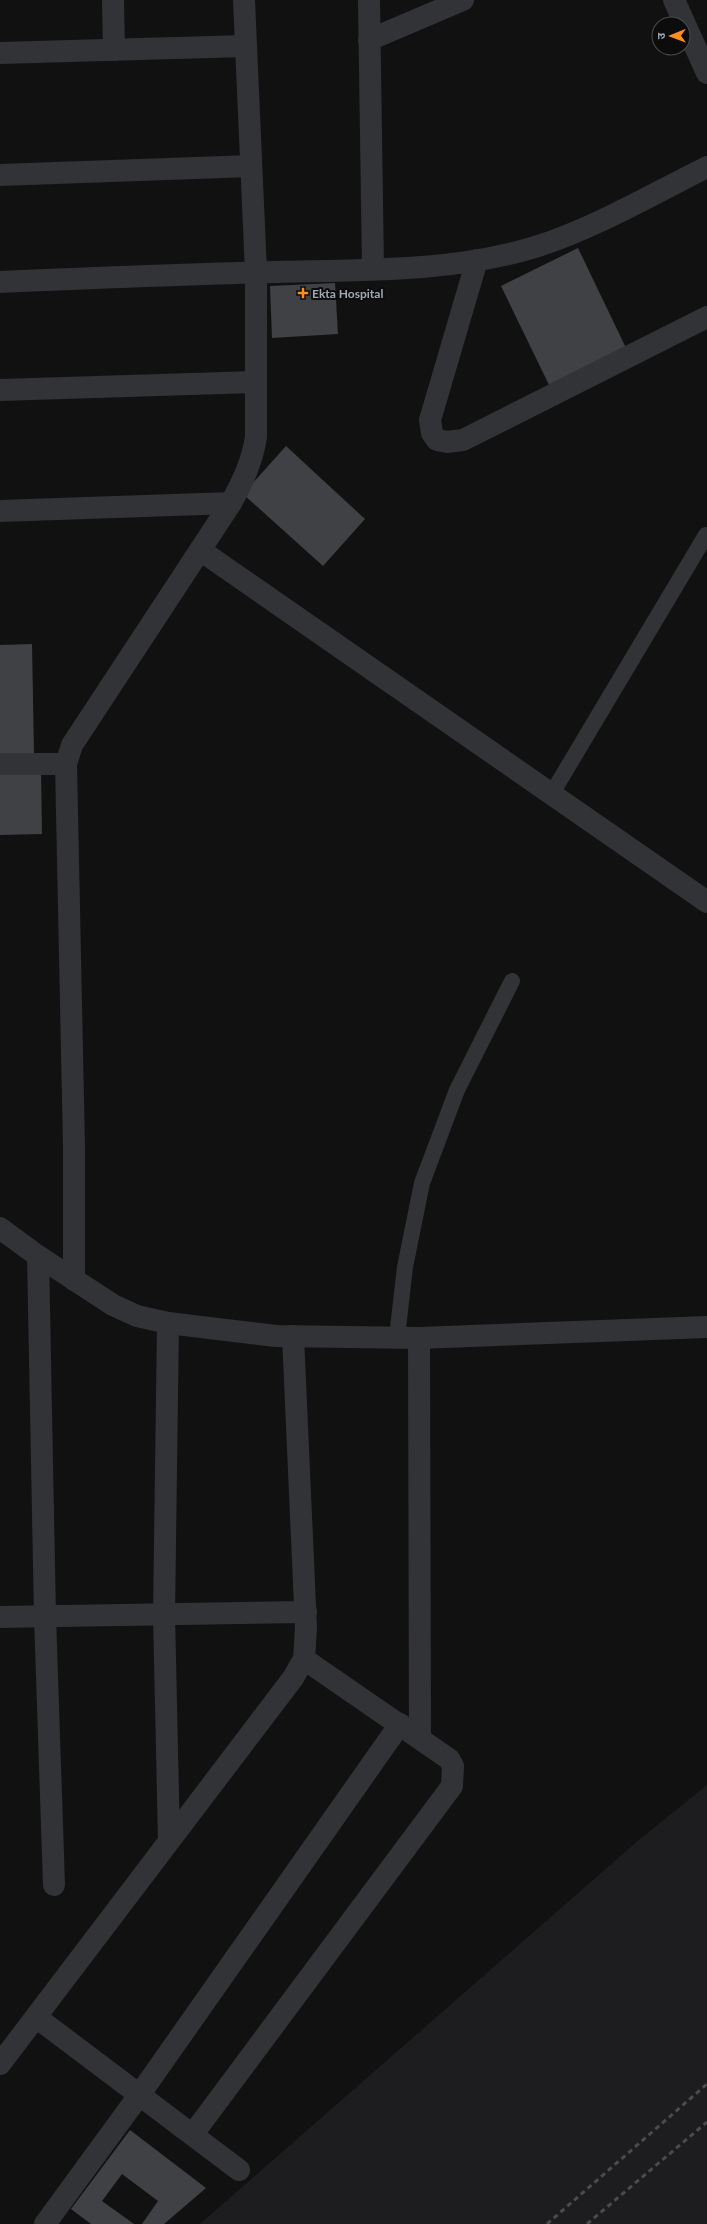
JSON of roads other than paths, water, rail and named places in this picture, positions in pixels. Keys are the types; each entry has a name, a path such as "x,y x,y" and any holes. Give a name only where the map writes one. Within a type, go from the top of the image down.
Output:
{"street":[{"path":"113,0 114,50"},
{"path":"74,1280 74,1147 66,764 72,745 231,503 245,479 253,458 256,437 256,272 244,0"},
{"path":"369,0 373,269"},
{"path":"369,40 463,0"},
{"path":"674,0 707,73"},
{"path":"0,53 245,46"},
{"path":"0,175 251,166"},
{"path":"0,282 373,269 477,260 535,247 582,228 707,168"},
{"path":"477,260 430,420 432,434 437,440 447,442 463,440 707,317"},
{"path":"0,390 255,382"},
{"path":"0,511 231,503"},
{"path":"200,550 551,796 707,902"},
{"path":"0,764 66,764"},
{"path":"0,1228 38,1256 113,1305 137,1316 168,1323 276,1336 419,1338 707,1327"},
{"path":"38,1256 45,1616 54,1885"},
{"path":"168,1323 164,1615 169,1841"},
{"path":"0,2064 293,1678 304,1659 306,1612 293,1336"},
{"path":"419,1338 420,1738"},
{"path":"0,1617 306,1612"},
{"path":"193,2134 452,1786 453,1766 449,1759 304,1659"},
{"path":"45,2224 140,2094 400,1724"},
{"path":"36,2017 239,2170"}],"lane":[{"path":"551,796 706,535"},
{"path":"397,1337 405,1267 422,1183 457,1090 512,981"}],"railway":[{"path":"547,2224 707,2084"},
{"path":"587,2224 707,2122"}],"place":[{"name":"Ekta Hospital","path":"303,293"}]}
